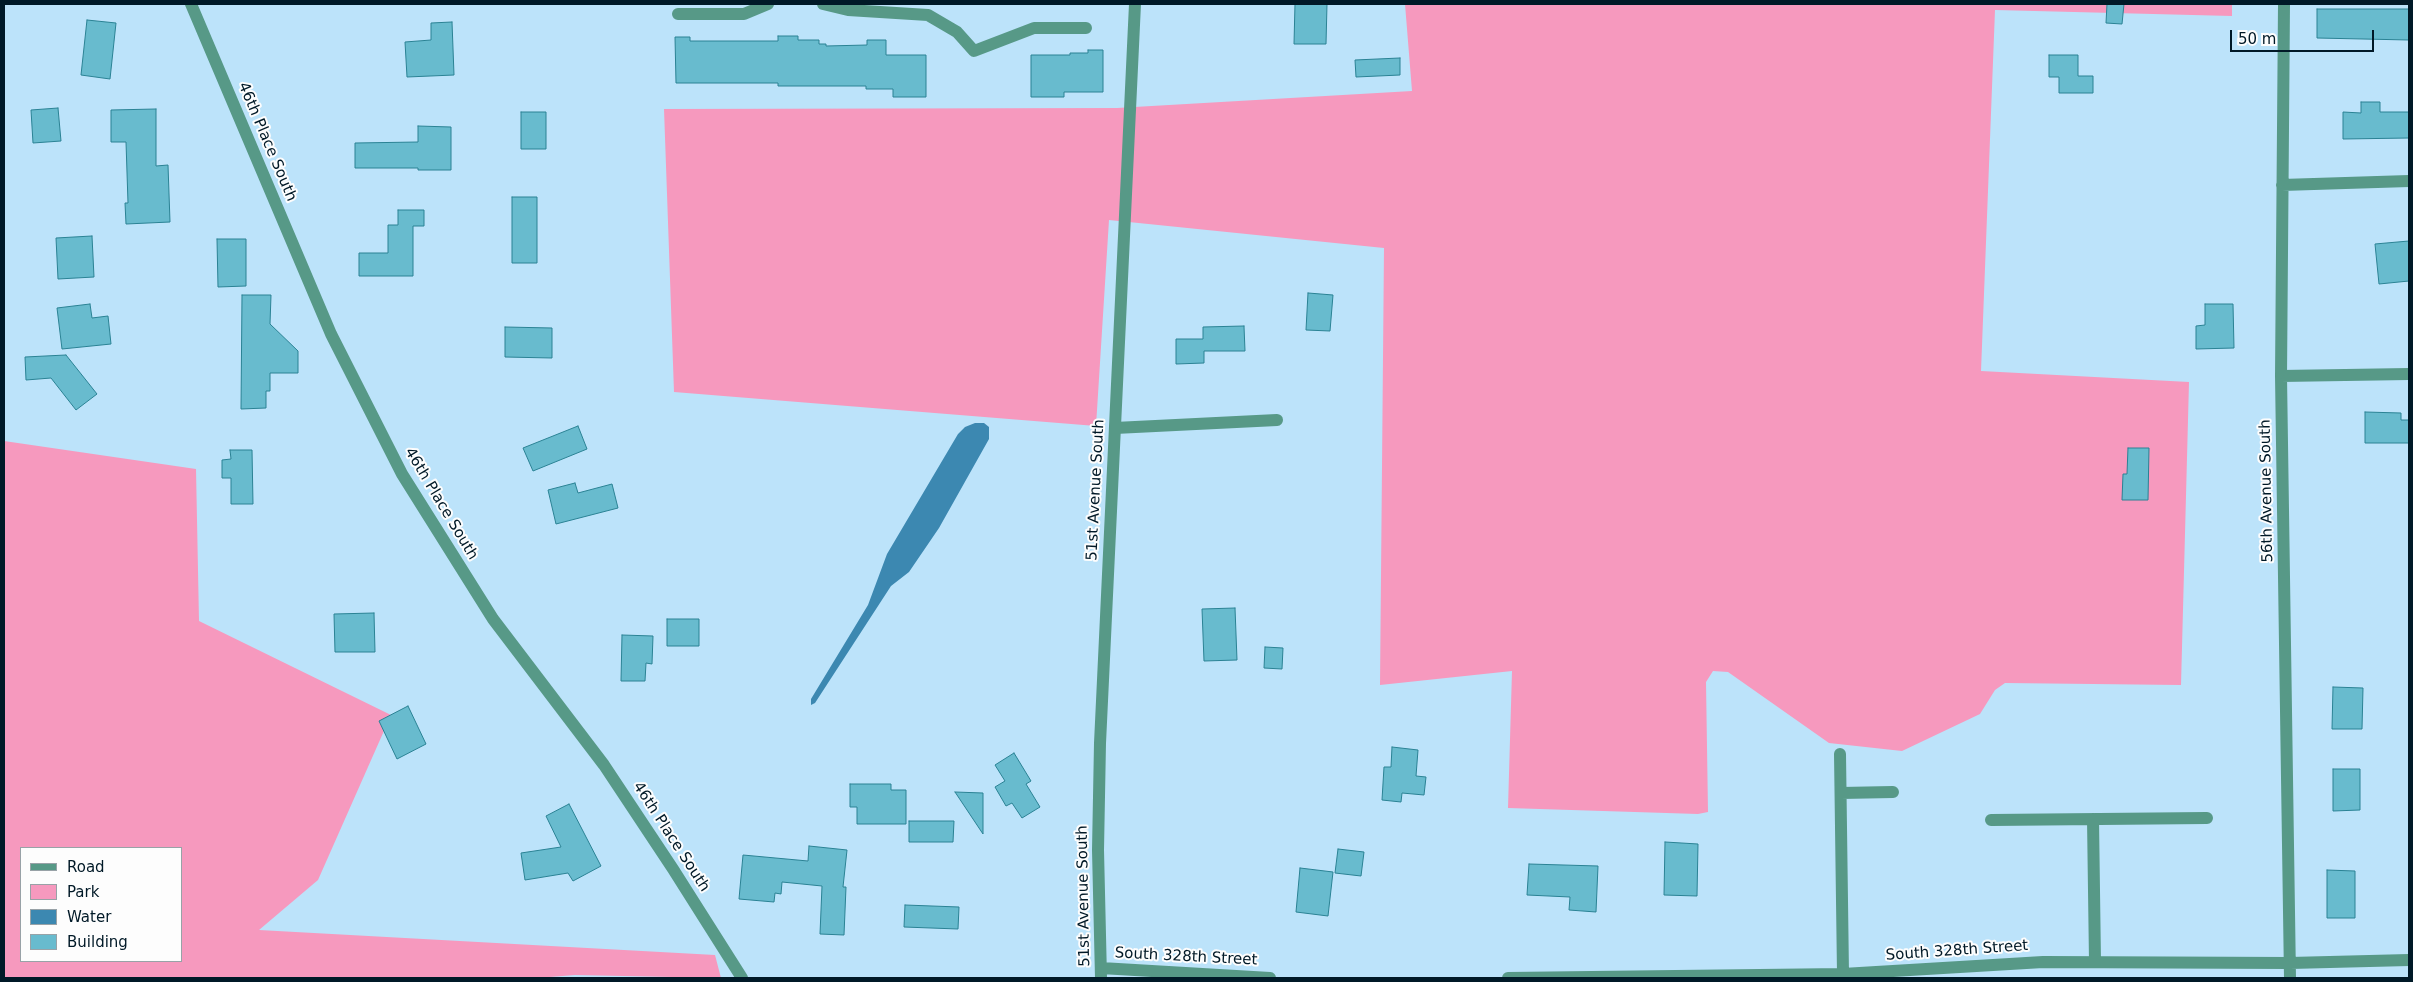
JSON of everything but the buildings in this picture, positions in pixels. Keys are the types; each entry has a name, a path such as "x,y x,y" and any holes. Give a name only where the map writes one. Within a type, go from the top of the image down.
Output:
{"street":[{"name":"46th Place South","path":"191,4 331,334 402,474 493,619 604,765 742,978"},
{"path":"678,14 744,14 768,4"},
{"path":"822,4 848,10 928,15 958,32 974,52 1034,28 1086,28"},
{"name":"51st Avenue South","path":"1101,973 1098,850 1100,743 1135,4"},
{"name":"56th Avenue South","path":"2284,4 2281,376 2290,978"},
{"path":"2282,185 2409,181"},
{"path":"2281,376 2409,374"},
{"path":"1115,428 1277,420"},
{"path":"1840,754 1843,974"},
{"path":"1841,793 1893,792"},
{"path":"1991,820 2206,818"},
{"path":"2093,819 2095,962"},
{"name":"South 328th Street","path":"1508,978 1843,974 2044,962 2290,964 2409,960"},
{"name":"South 328th Street","path":"1101,973 1270,978"}],"green space":[{"path":"1405,4 2232,4 2232,16 1995,10 1981,371 2189,382 2181,685 2005,683 1995,690 1980,714 1902,751 1829,743 1728,672 1713,671 1706,682 1708,812 1698,814 1508,808 1512,671 1380,685 1384,248 1109,220 1096,426 674,392 664,109 1117,108 1412,91"},
{"path":"4,441 196,469 199,621 391,715 318,880 259,930 715,955 721,978 575,975 537,978 4,978"}],"water":[{"path":"975,423 984,423 989,427 989,439 939,528 909,572 891,586 815,703 811,705 811,699 868,605 887,554 958,434 965,427"}]}
